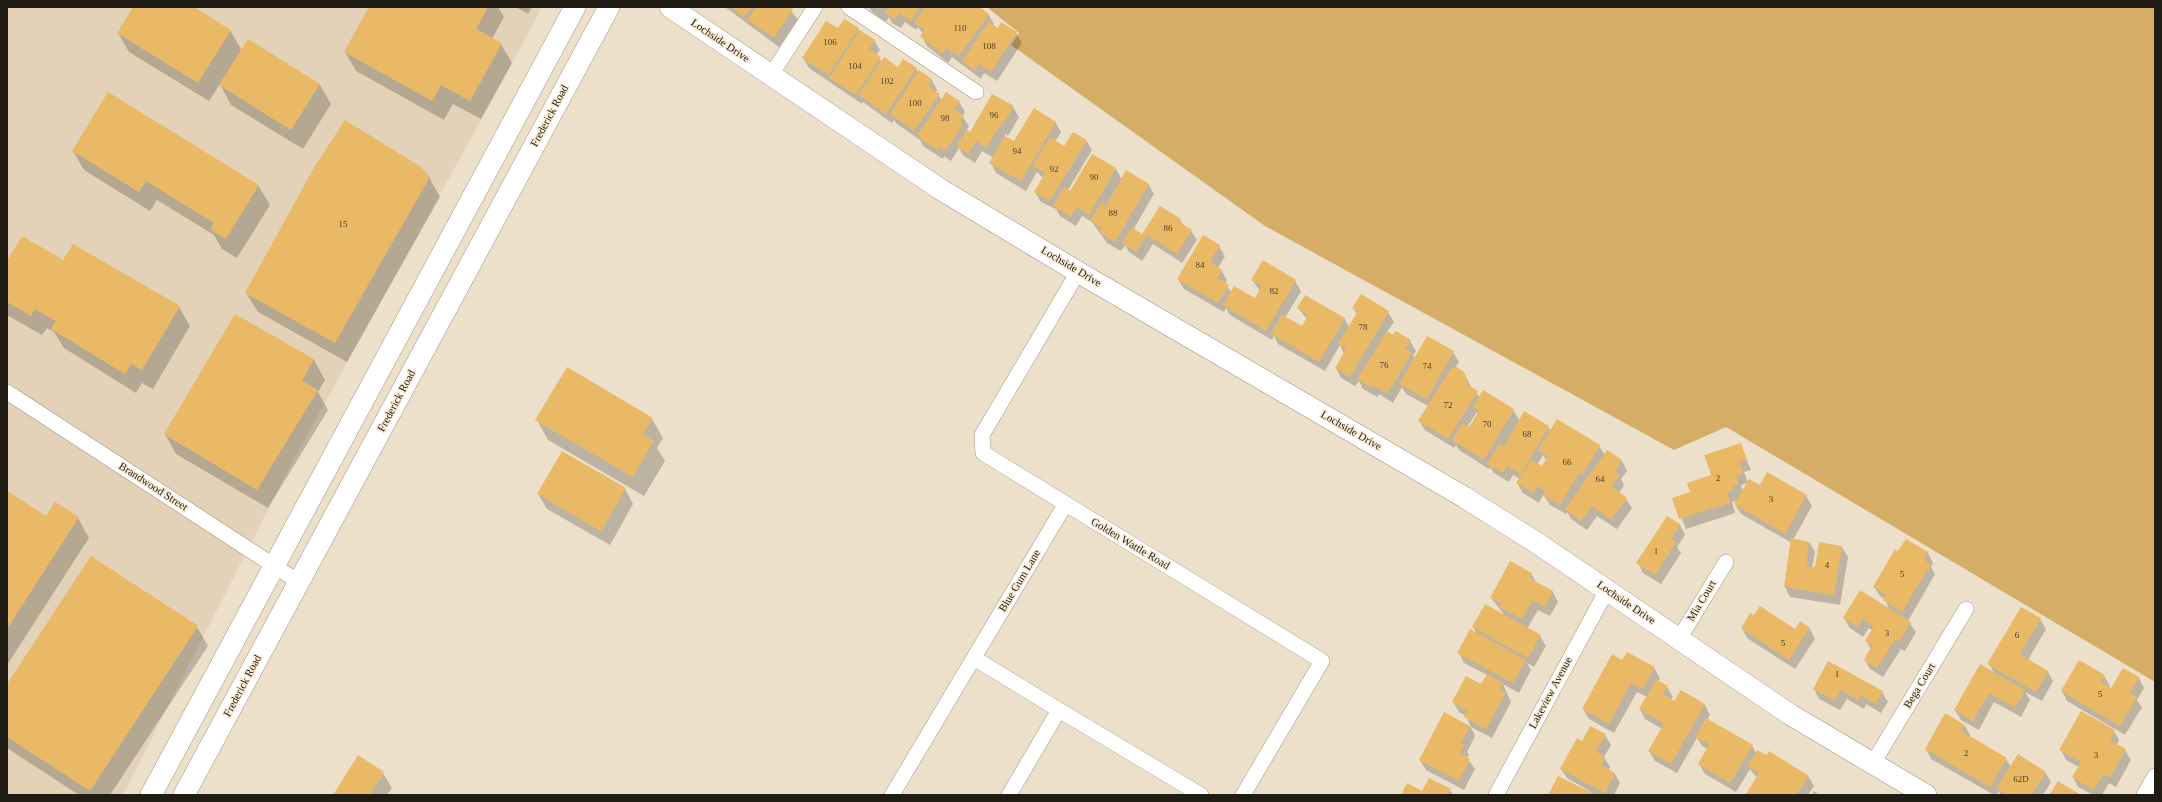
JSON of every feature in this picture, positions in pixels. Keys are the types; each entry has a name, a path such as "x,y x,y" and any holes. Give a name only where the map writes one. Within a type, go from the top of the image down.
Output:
{"main road":[{"path":"151,795 575,7"},
{"name":"Frederick Road","path":"184,795 609,7"},
{"name":"Lochside Drive","path":"670,7 940,189 1078,272 1464,497 1607,590 1791,715 1926,795"}],"street":[{"path":"771,75 815,7"},
{"path":"849,7 976,92"},
{"name":"Golden Wattle Road","path":"1078,272 982,435 983,453 1322,661 1243,795"},
{"name":"Brandwood Street","path":"7,392 299,582"},
{"name":"Blue Gum Lane","path":"892,795 1066,505"},
{"name":"Mia Court","path":"1679,639 1726,562"},
{"name":"Lakeview Avenue","path":"1496,795 1607,590"},
{"name":"Bega Court","path":"1873,764 1966,609"},
{"path":"974,658 1201,795"},
{"path":"1014,793 1060,710"},
{"path":"2144,795 2155,776"}],"shaded area":[{"path":"7,7 542,7 288,470 123,795 7,795"},
{"path":"987,7 2155,7 2155,682 1726,427 1674,450 1265,226 1011,45 1019,33"}],"building":[{"path":"133,7 194,7 231,30 198,83 117,33"},
{"path":"369,7 488,7 476,29 502,43 470,101 441,85 432,101 344,52"},
{"path":"730,7 752,7 744,17"},
{"path":"756,7 789,7 793,9 774,38 747,20"},
{"path":"889,7 920,7 911,21 899,13 895,19 885,13"},
{"path":"925,7 980,7 989,14 959,56 946,48 942,54 920,36 925,30 914,22"},
{"path":"844,19 859,28 828,75 802,58 826,21 838,28"},
{"path":"988,22 998,28 1001,22 1017,32 991,72 979,64 975,70 962,61"},
{"path":"860,30 875,40 869,49 881,57 856,95 829,78"},
{"path":"248,39 320,84 291,130 219,85"},
{"path":"884,57 898,67 903,59 917,68 886,114 858,95"},
{"path":"919,70 932,79 928,86 940,94 914,131 890,114"},
{"path":"108,92 259,185 226,239 210,229 214,223 146,181 139,192 72,151"},
{"path":"946,92 960,101 954,109 964,116 960,122 963,125 945,151 938,147 937,150 917,136"},
{"path":"992,94 1014,106 1002,126 1000,125 987,148 976,141 969,154 956,146 966,130 970,132"},
{"path":"1034,108 1056,122 1021,181 989,163 1005,136 1014,141"},
{"path":"345,120 421,167 430,177 335,343 245,293 315,166"},
{"path":"1073,132 1087,140 1050,201 1034,192 1045,173 1033,166 1050,137 1064,146"},
{"path":"1092,154 1116,168 1089,215 1076,207 1071,217 1053,206 1064,187 1070,191"},
{"path":"1126,170 1149,184 1115,242 1100,233 1102,228 1090,221 1101,203 1106,206"},
{"path":"1160,206 1181,219 1179,222 1192,230 1177,254 1147,235 1136,252 1122,243 1132,227 1142,234"},
{"path":"1203,235 1220,245 1210,262 1222,270 1217,278 1229,285 1218,303 1177,279"},
{"path":"22,236 63,260 73,244 180,306 142,370 131,364 125,374 51,329 56,321 35,309 31,316 7,302 7,261"},
{"path":"1263,260 1296,280 1266,331 1223,305 1234,286 1255,298 1262,286 1251,280"},
{"path":"1361,294 1389,311 1350,377 1335,368 1346,349 1338,344 1358,311 1352,308"},
{"path":"1305,295 1345,318 1319,362 1271,334 1282,315 1302,326 1308,315 1297,308"},
{"path":"235,314 314,359 302,381 318,390 257,490 164,434"},
{"path":"1387,331 1393,335 1396,331 1411,340 1405,349 1412,353 1387,394 1373,385 1371,388 1357,379"},
{"path":"1427,336 1454,351 1427,399 1399,384"},
{"path":"567,367 653,418 643,434 654,441 633,477 535,420"},
{"path":"1457,367 1464,372 1467,380 1465,383 1478,391 1448,439 1418,421 1451,368"},
{"path":"1483,390 1514,409 1484,460 1452,440 1462,423 1469,427 1479,411 1473,407"},
{"path":"1524,411 1549,426 1521,474 1507,466 1503,473 1487,464 1499,444 1504,446"},
{"path":"1557,419 1600,445 1583,474 1579,473 1560,505 1543,495 1546,491 1537,486 1533,493 1516,483 1531,460 1542,466 1548,456 1538,450"},
{"path":"1741,443 1747,460 1739,462 1743,473 1736,476 1739,484 1733,486 1734,490 1727,492 1730,503 1679,519 1672,498 1690,492 1687,483 1711,475 1704,455"},
{"path":"1607,450 1622,460 1615,471 1620,475 1611,486 1627,498 1611,520 1592,506 1581,521 1565,509"},
{"path":"562,451 626,488 601,531 537,494"},
{"path":"1767,472 1807,495 1785,534 1734,504 1749,479 1760,485"},
{"path":"7,491 46,516 55,502 79,517 7,629"},
{"path":"1667,516 1680,524 1671,539 1676,542 1655,575 1636,563"},
{"path":"1791,538 1809,542 1806,566 1815,567 1819,542 1842,546 1834,595 1784,587"},
{"path":"1906,539 1928,552 1924,560 1931,564 1902,612 1883,600 1886,594 1873,587 1895,549 1898,551"},
{"path":"91,556 198,626 90,791 7,737 7,684"},
{"path":"1510,561 1532,573 1529,578 1553,591 1545,607 1532,600 1522,619 1499,607 1501,603 1490,598"},
{"path":"1860,590 1911,622 1899,642 1895,640 1877,668 1864,660 1872,645 1865,641 1874,626 1863,619 1858,627 1843,618"},
{"path":"1485,604 1541,635 1528,658 1472,627"},
{"path":"1760,606 1795,629 1800,621 1810,628 1789,660 1741,628 1750,613 1754,615"},
{"path":"2021,607 2041,618 2020,654 2048,671 2036,692 1987,664"},
{"path":"1470,629 1526,660 1513,683 1457,653"},
{"path":"1627,652 1655,667 1643,689 1631,683 1609,724 1582,709 1612,654 1622,660"},
{"path":"2079,660 2105,675 2101,682 2111,688 2123,668 2139,677 2130,693 2137,697 2120,726 2061,691"},
{"path":"1828,661 1883,691 1876,704 1860,695 1858,700 1841,690 1835,701 1813,689"},
{"path":"1980,664 2025,690 2015,708 1989,693 1973,721 1954,710"},
{"path":"1487,674 1503,683 1500,689 1506,692 1486,729 1464,717 1467,711 1452,702 1466,676 1481,684"},
{"path":"1656,679 1668,686 1663,694 1674,701 1681,690 1705,704 1671,764 1648,751 1664,724 1639,709"},
{"path":"2081,711 2115,730 2109,740 2126,749 2110,777 2103,774 2094,790 2072,777 2081,762 2059,750"},
{"path":"1444,712 1470,726 1461,743 1464,745 1460,753 1470,759 1459,781 1419,760"},
{"path":"1945,713 1965,725 1961,731 2007,758 1990,787 1925,749"},
{"path":"1706,718 1753,745 1730,783 1698,764 1709,744 1695,737"},
{"path":"1590,726 1606,734 1596,752 1605,757 1601,765 1615,773 1605,793 1560,769 1577,738 1582,741"},
{"path":"1757,750 1766,755 1769,751 1809,776 1796,795 1746,794 1759,773 1747,766"},
{"path":"2018,754 2046,772 2031,795 2007,795 1996,788"},
{"path":"358,755 384,772 370,795 333,795"},
{"path":"1558,776 1596,795 1548,795"},
{"path":"1429,778 1451,789 1448,795 1401,795 1407,783 1422,791"},
{"path":"2058,781 2081,795 2049,795"}]}
